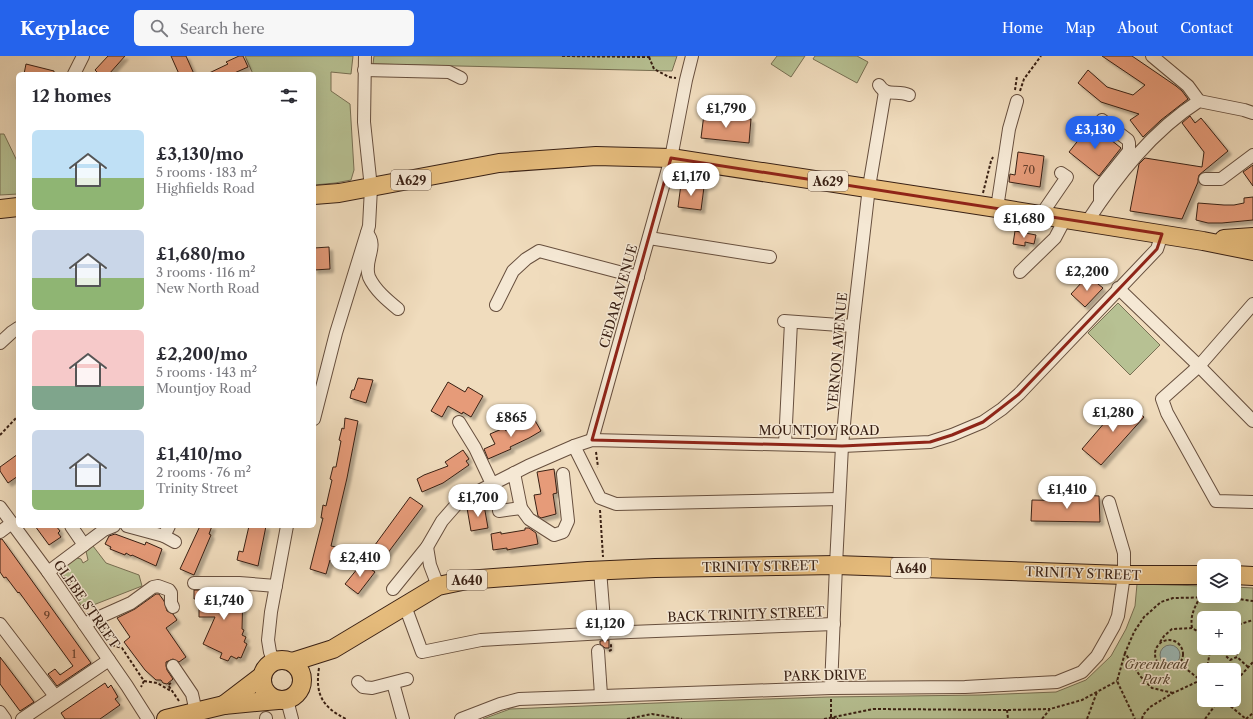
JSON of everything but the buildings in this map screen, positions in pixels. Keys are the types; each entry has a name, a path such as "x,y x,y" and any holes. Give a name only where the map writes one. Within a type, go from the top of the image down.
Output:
{"highway":[{"name":"A629","path":"316,195 371,188 499,163 596,156 671,158 869,187 1162,234 1253,251"},
{"path":"0,209 16,207"},
{"name":"A629","path":"1203,241 1253,237"},
{"name":"TRINITY STREET","path":"292,662 333,648 438,586 467,580 602,570 836,565 1124,575 1197,575"},
{"path":"1241,575 1253,576"},
{"name":"TRINITY STREET","path":"303,681 333,648"},
{"name":"A640","path":"274,661 286,660 292,662"},
{"path":"274,661 264,670 262,682 267,694 272,698 282,700"},
{"path":"292,662 300,670 303,681"},
{"path":"224,704 262,676"},
{"name":"A640","path":"282,700 298,693 303,681"},
{"path":"166,719 190,715 224,704 282,700"}],"street":[{"path":"75,72 83,56"},
{"path":"316,411 336,333 369,226 371,188 364,122 364,56"},
{"name":"CEDAR AVENUE","path":"592,440 650,238 671,158 692,56"},
{"path":"1152,56 1188,86 1199,101"},
{"path":"364,70 449,72 461,78"},
{"name":"VERNON AVENUE","path":"831,688 842,446 852,326 882,88 892,93 899,92 909,95"},
{"path":"997,208 1009,129 1017,101"},
{"path":"1087,222 1100,202 1136,155 1155,136 1188,108 1199,101 1250,109"},
{"path":"1100,202 1100,187 1129,151 1130,147 1128,140 1102,120"},
{"path":"1205,179 1222,179 1253,156"},
{"path":"1041,215 1067,177 1062,173"},
{"path":"1020,272 1055,238 1066,219"},
{"path":"367,233 372,242 367,264 369,276 383,296 398,309"},
{"name":"MOUNTJOY ROAD","path":"393,589 427,546 436,529 456,505 468,496 514,473 574,446 592,440 842,446 930,442 952,435 983,422 1002,410 1019,394 1118,288 1157,249 1162,234"},
{"path":"650,238 770,257"},
{"path":"496,305 513,271 526,259 539,251 638,277"},
{"path":"1118,288 1199,366 1252,420"},
{"path":"1253,304 1199,366 1162,398 1167,413 1216,501 1253,502"},
{"path":"785,444 787,322 852,326"},
{"path":"0,343 16,329"},
{"path":"459,422 475,448 492,484"},
{"path":"574,446 600,498 616,504 839,499"},
{"path":"514,473 521,508 528,519 554,535 563,532 568,521 563,474"},
{"name":"PARK DRIVE","path":"462,719 500,704 519,699 831,688 965,687 1057,682 1082,672 1097,656 1116,621 1121,601 1124,575 1124,553 1109,502"},
{"name":"GLEBE STREET","path":"0,507 48,572 134,696 148,719"},
{"path":"499,511 521,508"},
{"path":"0,532 12,523"},
{"path":"72,528 84,545"},
{"path":"48,572 104,530 109,528"},
{"path":"143,528 166,531 176,542"},
{"path":"274,661 270,652 268,640 271,612 287,528"},
{"path":"427,546 430,565 438,586"},
{"path":"602,570 605,633"},
{"path":"194,583 239,583 276,586"},
{"path":"84,624 132,604 153,587 158,586 169,590 172,593 171,603 173,607"},
{"name":"BACK TRINITY STREET","path":"405,606 422,652 481,640 605,633 834,624"},
{"path":"0,624 55,696"},
{"path":"598,651 601,695"},
{"path":"22,719 109,660"},
{"path":"174,666 193,697 190,715"},
{"path":"358,682 363,687 372,688 407,679"},
{"path":"393,683 403,719"},
{"path":"282,700 292,719"},
{"path":"0,712 5,719"}],"path":[{"path":"562,56 649,57 654,69 669,78 686,80"},
{"path":"1017,76 1015,87 1017,101"},
{"path":"0,435 16,418"},
{"path":"600,498 602,570"},
{"path":"1135,719 1117,681 1134,632 1144,617 1161,602 1173,598 1197,598"},
{"path":"1241,599 1253,601"},
{"path":"1192,628 1190,619 1197,603"},
{"path":"1241,624 1253,620"},
{"path":"1158,646 1165,641 1170,640 1178,643 1181,647 1184,655 1180,664 1172,668 1162,667 1155,655 1158,646 1164,636 1172,629 1192,628 1197,631"},
{"path":"97,643 106,643 122,648 144,681 157,683 172,692"},
{"path":"1126,653 1140,676 1152,688 1173,693"},
{"path":"1225,655 1230,660 1237,657 1248,667"},
{"path":"1241,675 1253,662"},
{"path":"319,663 317,686 319,694 325,704 346,719"},
{"path":"1180,664 1197,677"},
{"path":"180,677 168,685 178,701 190,715"},
{"path":"134,696 144,681"},
{"path":"824,719 873,709 1050,709 1082,700 1117,681"},
{"path":"1142,719 1143,715 1150,706 1197,682"},
{"path":"831,688 831,718"},
{"path":"1087,719 1096,692"},
{"path":"1205,719 1214,707"},
{"path":"1231,707 1246,719 1253,713"},
{"path":"1042,719 1050,709"},
{"path":"1007,710 1008,719"},
{"path":"627,719 652,714 682,719"},
{"path":"831,718 838,719"}],"highlighted area":[{"path":"671,158 1162,234 1157,249 1019,394 983,422 952,435 930,442 842,446 592,440"}],"green space":[{"path":"245,56 353,56 351,74 331,72 331,91 350,104 354,170 351,180 316,185 316,72 252,72"},
{"path":"374,56 677,56 672,71 373,64"},
{"path":"777,56 805,56 791,77 771,64"},
{"path":"815,56 857,56 868,62 857,83 813,59"},
{"path":"0,134 4,134 16,159 16,194 0,195"},
{"path":"1118,303 1160,345 1130,375 1088,333"},
{"path":"93,546 106,563 139,575 142,586 83,609 62,573 65,564 77,558 81,559 83,563 88,560 86,551"},
{"name":"Greenhead Park","path":"1137,584 1197,586 1197,603 1241,603 1241,587 1253,588 1253,719 483,719 510,709 828,697 981,695 1056,692 1086,680 1111,656 1126,629 1135,606"}],"water":[{"path":"1170,645 1177,648 1180,655 1177,662 1170,665 1163,662 1160,655 1163,648"}]}
